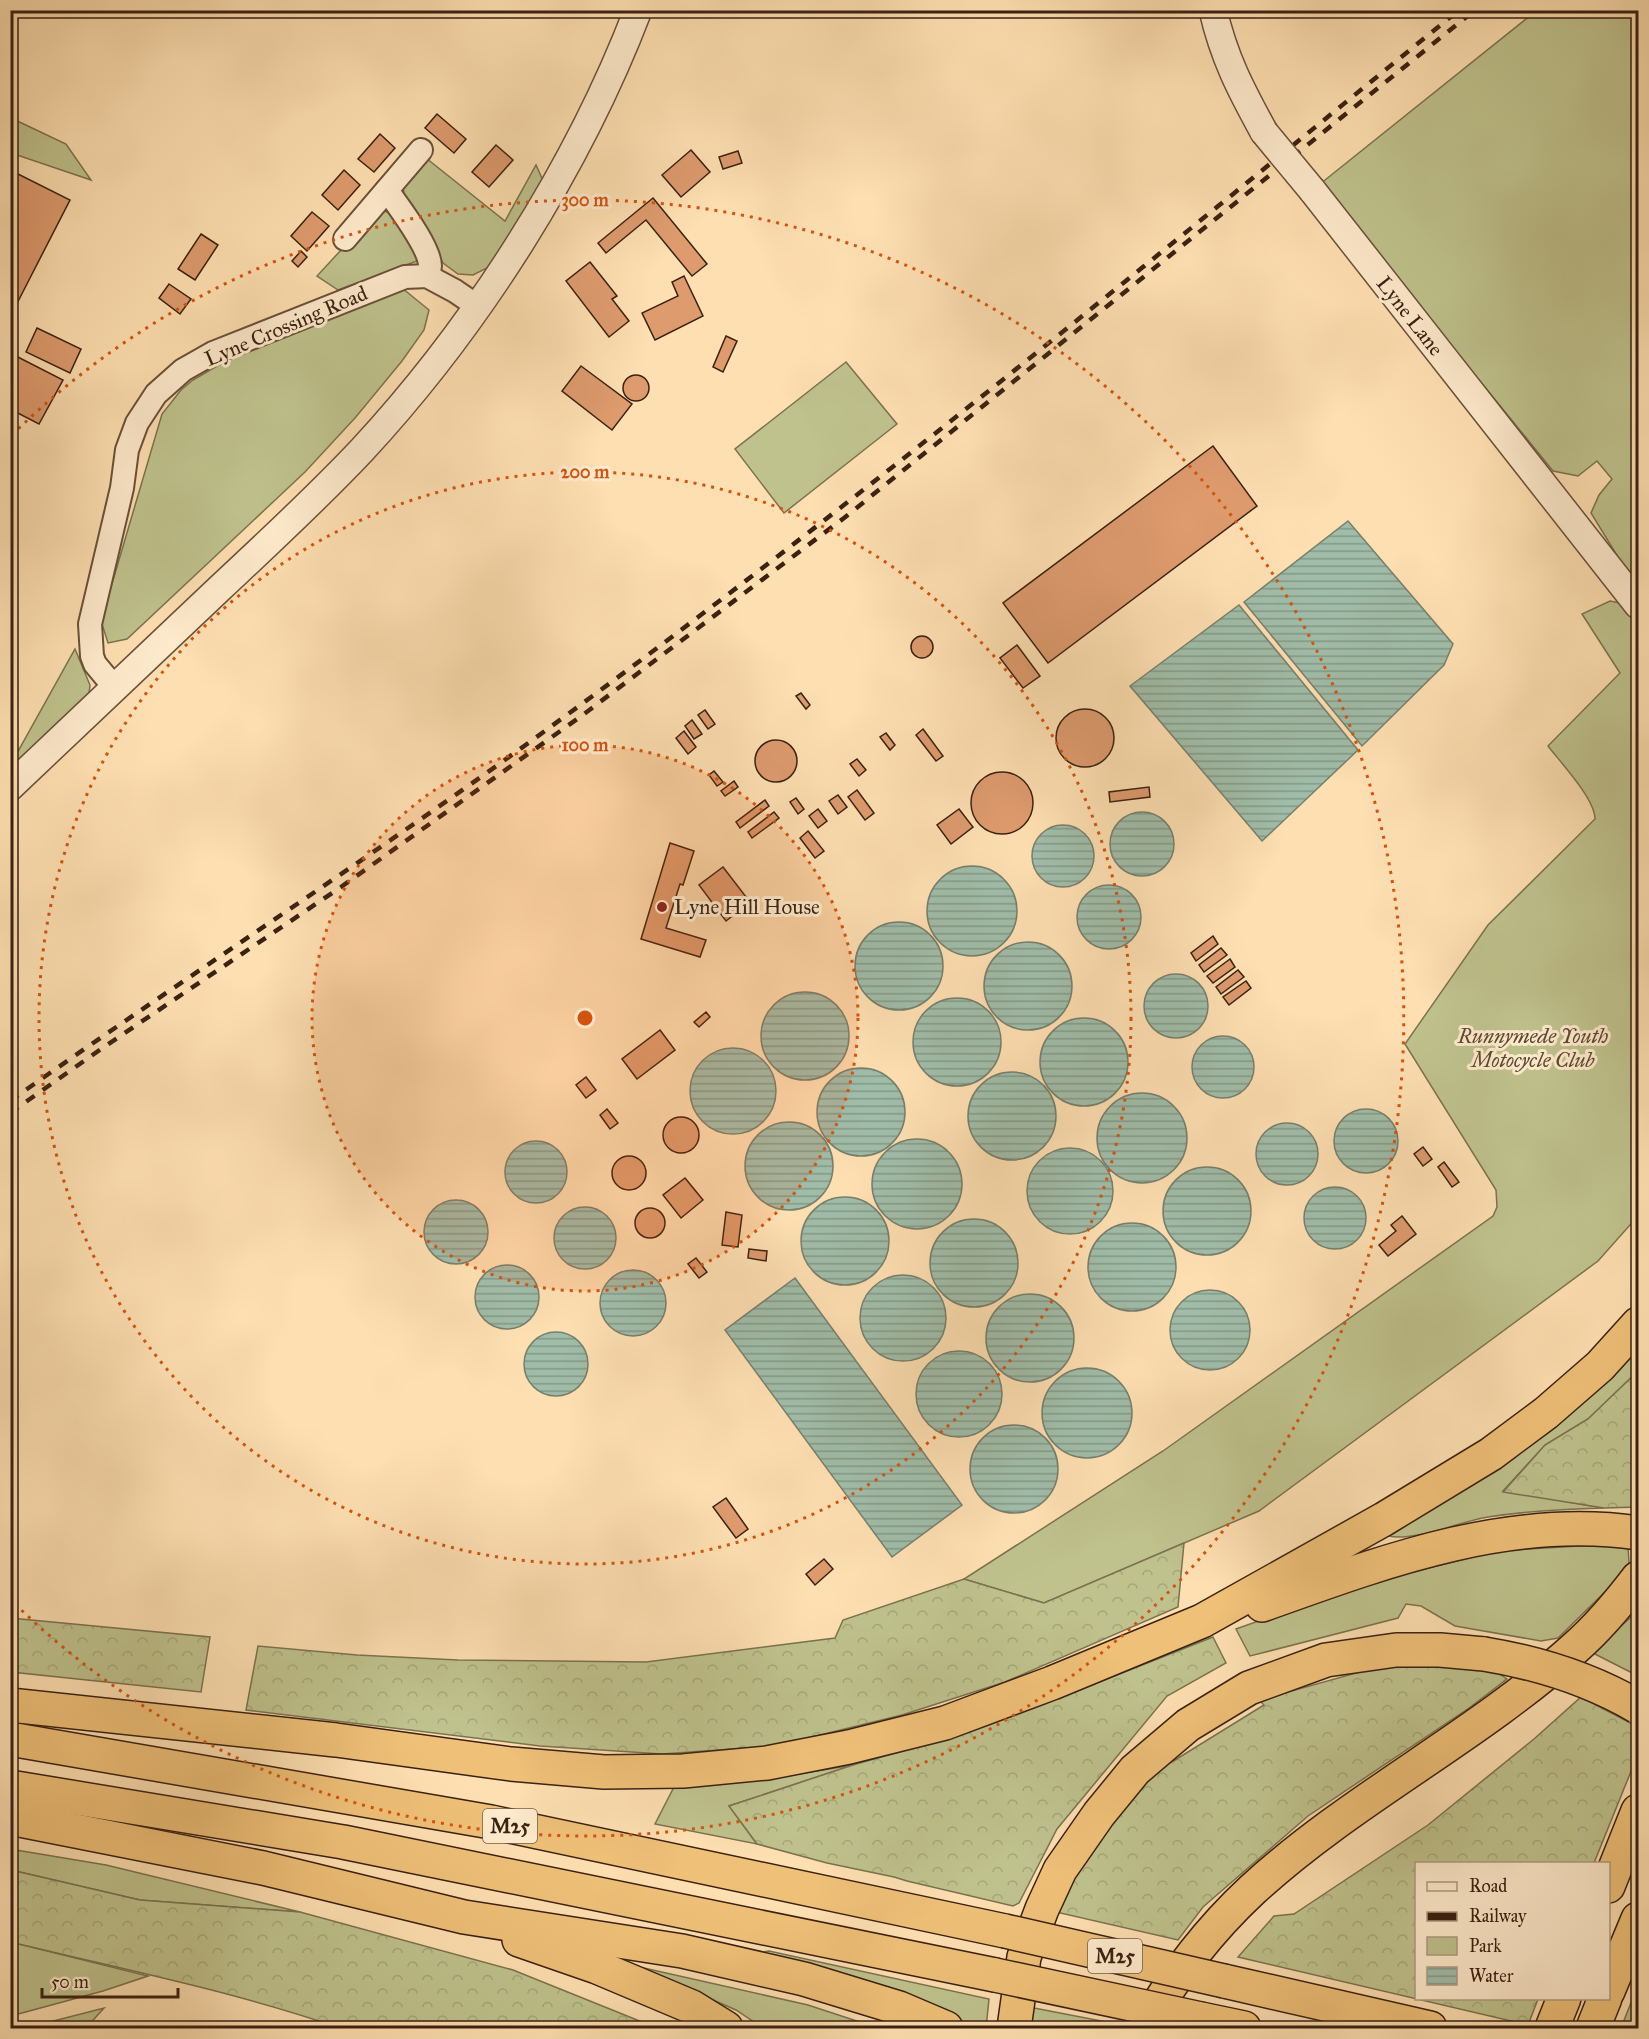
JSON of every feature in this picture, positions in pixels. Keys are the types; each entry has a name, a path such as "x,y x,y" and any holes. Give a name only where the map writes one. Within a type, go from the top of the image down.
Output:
{"highway":[{"path":"10,1706 336,1740 511,1764 603,1772 683,1771 778,1760 849,1747 945,1723 1052,1683 1202,1620 1384,1519 1491,1454 1545,1413 1584,1379 1638,1324"},
{"path":"1202,1620 1253,1608 1368,1567 1479,1537 1550,1529 1623,1530"},
{"path":"1144,2028 1165,1991 1200,1945 1251,1891 1302,1847 1527,1688 1576,1648 1617,1605 1638,1578"},
{"path":"1014,2028 1024,1958 1042,1908 1060,1870 1099,1814 1135,1770 1188,1725 1249,1688 1326,1660 1396,1650 1440,1650 1484,1654 1534,1664 1595,1685 1638,1707"},
{"name":"M25","path":"10,1739 491,1822 1005,1931 1430,2028"},
{"name":"M25","path":"10,1787 343,1842 995,1974 1244,2028"},
{"path":"1610,1881 1638,1811"},
{"path":"10,1818 263,1868 464,1917 682,1952 804,1979 899,2008 946,2028"},
{"path":"464,1917 514,1938 597,1967 692,2007 726,2028"},
{"path":"1610,1986 1638,1919"},
{"path":"1552,2028 1563,2000"},
{"path":"1593,2028 1604,2000"}],"street":[{"path":"10,787 312,501 362,449 425,377 477,306 562,171 624,48 638,10"},
{"name":"Lyne Lane","path":"1212,10 1226,60 1264,132 1638,605"},
{"path":"345,239 421,150"},
{"path":"387,190 412,225 423,248 430,266 428,276 477,306"},
{"name":"Lyne Crossing Road","path":"115,688 95,664 92,656 90,624 122,488 128,450 138,423 156,394 183,370 213,353 395,280 428,276"}],"green space":[{"path":"1536,11 1638,11 1638,582 1621,562 1591,513 1599,495 1612,479 1597,461 1578,476 1553,471 1320,184"},
{"path":"11,118 66,144 91,180 11,153"},
{"path":"426,158 505,221 536,165 544,183 489,267 473,275 458,274 443,263 404,196 403,183"},
{"path":"379,209 395,215 415,246 417,261 338,290 317,276"},
{"path":"402,288 429,310 424,330 402,361 355,418 305,472 127,639 108,643 101,621 162,414 181,390 193,380 253,345"},
{"path":"846,362 897,424 784,513 735,449"},
{"name":"Runnymede Youth Motocycle Club","path":"1610,601 1620,603 1638,625 1638,1216 1598,1261 1259,1511 1044,1603 964,1579 1163,1451 1493,1216 1497,1207 1496,1190 1405,1044 1488,925 1595,819 1594,811 1584,792 1548,746 1620,673 1582,614"},
{"path":"75,649 90,685 89,694 11,767 11,764"},
{"path":"1638,1350 1638,1371 1588,1419 1545,1445 1503,1491 1604,1508 1503,1515 1477,1519 1411,1536 1389,1536 1488,1473 1594,1392"},
{"path":"1638,1371 1638,1507 1604,1508 1503,1492 1545,1445 1588,1419"},
{"path":"1184,1543 1178,1607 1005,1682 902,1715 775,1746 662,1754 540,1746 246,1710 258,1646 357,1655 458,1660 646,1662 835,1638 843,1620 964,1579 1044,1603"},
{"path":"1596,1545 1628,1546 1629,1563 1612,1585 1558,1638 1541,1641 1455,1626 1421,1606 1406,1604 1398,1618 1250,1656 1236,1629 1358,1586 1496,1551"},
{"path":"1638,1607 1638,1676 1591,1652 1630,1618"},
{"path":"10,1618 210,1637 201,1692 11,1672"},
{"path":"1213,1637 1226,1663 1167,1696 1057,1829 1019,1903 1013,1906 827,1863 757,1844 729,1806 853,1765 934,1742 1041,1705"},
{"path":"1439,1664 1498,1673 1507,1679 1469,1708 1308,1816 1203,1907 1178,1940 1056,1912 1109,1821 1139,1785 1156,1771 1264,1705 1259,1700 1374,1668"},
{"path":"1581,1697 1638,1727 1638,1754 1594,1862 1415,1862 1415,1999 1238,1957 1274,1916 1294,1914 1428,1825 1534,1739"},
{"path":"853,1765 729,1806 757,1844 655,1824 674,1787 763,1780"},
{"path":"10,1849 106,1865 300,1912 140,1900 11,1870"},
{"path":"11,1870 140,1900 300,1912 513,1970 657,2028 340,2028 218,1992 11,1942"},
{"path":"11,1942 148,1976 11,2016"},
{"path":"769,1951 989,1999 986,2028 977,2028 918,2001 750,1954"},
{"path":"635,1966 808,2005 878,2028 763,2028 736,2010"},
{"path":"1638,1985 1638,2028 1621,2028"},
{"path":"1421,2000 1538,2000 1528,2025"},
{"path":"1029,2007 1117,2024 1115,2028 1027,2028"},
{"path":"104,2008 86,2028 26,2028"}],"water":[{"path":"1348,521 1453,644 1444,665 1362,746 1244,602"},
{"path":"1239,605 1358,750 1262,841 1130,686"},
{"path":"1142,812 1154,814 1165,821 1172,832 1174,844 1172,856 1165,867 1154,874 1142,876 1130,874 1119,867 1112,856 1110,844 1112,832 1119,821 1130,814"},
{"path":"1057,825 1069,825 1085,834 1092,844 1094,856 1092,868 1085,878 1069,887 1057,887 1046,882 1037,873 1032,862 1032,850 1037,839 1046,830"},
{"path":"972,866 989,869 1004,879 1014,894 1017,911 1014,928 1004,943 989,953 972,956 955,953 940,943 930,928 927,911 930,894 940,879 955,869"},
{"path":"1109,885 1127,891 1135,899 1141,917 1135,935 1127,943 1109,949 1091,943 1083,935 1077,917 1083,899 1091,891"},
{"path":"899,922 924,929 936,941 943,966 936,991 924,1003 899,1010 874,1003 862,991 855,966 862,941 874,929"},
{"path":"1019,942 1037,942 1053,949 1065,961 1072,977 1072,995 1065,1011 1053,1023 1037,1030 1019,1030 1003,1023 991,1011 984,995 984,977 991,961 1003,949"},
{"path":"1176,974 1188,976 1199,983 1206,994 1208,1006 1206,1018 1199,1029 1188,1036 1176,1038 1164,1036 1153,1029 1146,1018 1144,1006 1146,994 1153,983 1164,976"},
{"path":"805,992 830,999 842,1011 849,1036 842,1061 830,1073 805,1080 780,1073 768,1061 761,1036 768,1011 780,999"},
{"path":"957,998 974,1002 988,1011 997,1025 1001,1042 997,1059 988,1073 974,1082 957,1086 940,1082 926,1073 917,1059 913,1042 917,1025 926,1011 940,1002"},
{"path":"1084,1018 1101,1021 1115,1031 1125,1045 1128,1062 1125,1079 1115,1093 1101,1103 1084,1106 1067,1103 1053,1093 1043,1079 1040,1062 1043,1045 1053,1031 1067,1021"},
{"path":"1223,1036 1240,1041 1245,1045 1249,1050 1254,1067 1249,1084 1245,1089 1240,1093 1223,1098 1206,1093 1201,1089 1197,1084 1192,1067 1197,1050 1201,1045 1206,1041"},
{"path":"725,1048 741,1048 764,1060 773,1074 776,1091 773,1108 764,1122 741,1134 725,1134 709,1127 697,1115 690,1099 690,1083 697,1067 709,1055"},
{"path":"861,1068 878,1071 892,1081 902,1095 905,1112 902,1129 892,1143 878,1153 861,1156 844,1153 830,1143 820,1129 817,1112 820,1095 830,1081 844,1071"},
{"path":"1012,1072 1029,1075 1043,1085 1053,1099 1056,1116 1053,1133 1043,1147 1029,1157 1012,1160 995,1157 981,1147 971,1133 968,1116 971,1099 981,1085 995,1075"},
{"path":"1142,1093 1159,1096 1174,1106 1184,1121 1187,1138 1184,1155 1174,1170 1159,1180 1142,1183 1125,1180 1110,1170 1100,1155 1097,1138 1100,1121 1110,1106 1125,1096"},
{"path":"1366,1109 1378,1111 1389,1118 1396,1129 1398,1141 1396,1153 1389,1164 1378,1171 1366,1173 1354,1171 1343,1164 1336,1153 1334,1141 1336,1129 1343,1118 1354,1111"},
{"path":"789,1122 814,1129 826,1141 833,1166 826,1191 814,1203 789,1210 764,1203 752,1191 745,1166 752,1141 764,1129"},
{"path":"1287,1123 1309,1132 1318,1154 1309,1176 1287,1185 1265,1176 1256,1154 1265,1132"},
{"path":"917,1139 934,1143 949,1152 958,1167 962,1184 958,1201 949,1216 934,1225 917,1229 900,1225 885,1216 876,1201 872,1184 876,1167 885,1152 900,1143"},
{"path":"536,1141 548,1143 558,1150 565,1160 567,1172 565,1184 558,1194 548,1201 536,1203 524,1201 514,1194 507,1184 505,1172 507,1160 514,1150 524,1143"},
{"path":"1070,1148 1094,1155 1106,1167 1113,1191 1106,1215 1094,1227 1070,1234 1046,1227 1034,1215 1027,1191 1034,1167 1046,1155"},
{"path":"1207,1167 1224,1170 1238,1180 1248,1194 1251,1211 1248,1228 1238,1242 1224,1252 1207,1255 1190,1252 1176,1242 1166,1228 1163,1211 1166,1194 1176,1180 1190,1170"},
{"path":"1335,1187 1352,1192 1357,1196 1361,1201 1366,1218 1361,1235 1357,1240 1352,1244 1335,1249 1318,1244 1313,1240 1309,1235 1304,1218 1309,1201 1313,1196 1318,1192"},
{"path":"845,1197 870,1204 882,1216 889,1241 882,1266 870,1278 845,1285 820,1278 808,1266 801,1241 808,1216 820,1204"},
{"path":"450,1200 462,1200 479,1209 486,1220 488,1232 486,1244 479,1255 462,1264 450,1264 438,1259 429,1250 424,1238 424,1226 429,1214 438,1205"},
{"path":"585,1207 602,1212 607,1216 611,1221 616,1238 611,1255 607,1260 602,1264 585,1269 568,1264 563,1260 559,1255 554,1238 559,1221 563,1216 568,1212"},
{"path":"974,1219 991,1223 1005,1232 1014,1246 1018,1263 1014,1280 1005,1294 991,1303 974,1307 957,1303 943,1294 934,1280 930,1263 934,1246 943,1232 957,1223"},
{"path":"1132,1223 1149,1227 1163,1236 1172,1250 1176,1267 1172,1284 1163,1298 1149,1307 1132,1311 1115,1307 1101,1298 1092,1284 1088,1267 1092,1250 1101,1236 1115,1227"},
{"path":"507,1265 525,1271 533,1279 539,1297 533,1315 525,1323 507,1329 489,1323 481,1315 475,1297 481,1279 489,1271"},
{"path":"633,1270 646,1273 656,1280 663,1290 666,1303 663,1316 656,1326 646,1333 633,1336 620,1333 610,1326 603,1316 600,1303 603,1290 610,1280 620,1273"},
{"path":"903,1275 920,1278 934,1287 943,1301 946,1318 943,1335 934,1349 920,1358 903,1361 886,1358 872,1349 863,1335 860,1318 863,1301 872,1287 886,1278"},
{"path":"795,1278 962,1505 892,1557 725,1330"},
{"path":"1202,1290 1218,1290 1239,1301 1250,1322 1250,1338 1239,1359 1218,1370 1202,1370 1188,1364 1176,1352 1170,1338 1170,1322 1176,1308 1188,1296"},
{"path":"1030,1294 1047,1297 1061,1307 1071,1321 1074,1338 1071,1355 1061,1369 1047,1379 1030,1382 1013,1379 999,1369 989,1355 986,1338 989,1321 999,1307 1013,1297"},
{"path":"556,1332 574,1338 582,1346 588,1364 582,1382 574,1390 556,1396 538,1390 530,1382 524,1364 530,1346 538,1338"},
{"path":"959,1351 983,1358 995,1370 1002,1394 995,1418 983,1430 959,1437 935,1430 923,1418 916,1394 923,1370 935,1358"},
{"path":"1087,1368 1104,1372 1119,1381 1128,1396 1132,1413 1128,1430 1119,1445 1104,1454 1087,1458 1070,1454 1055,1445 1046,1430 1042,1413 1046,1396 1055,1381 1070,1372"},
{"path":"1014,1425 1031,1429 1045,1438 1054,1452 1058,1469 1054,1486 1045,1500 1031,1509 1014,1513 997,1509 983,1500 974,1486 970,1469 974,1452 983,1438 997,1429"}],"building":[{"path":"437,114 466,139 454,153 425,128"},
{"path":"380,134 395,148 374,172 358,159"},
{"path":"496,145 513,160 489,187 472,172"},
{"path":"691,150 710,172 681,197 662,175"},
{"path":"738,151 742,163 723,169 719,157"},
{"path":"10,170 70,200 10,317"},
{"path":"344,170 360,185 338,210 322,195"},
{"path":"653,198 707,264 692,276 646,220 606,253 598,243"},
{"path":"312,212 329,226 307,251 291,236"},
{"path":"201,234 218,245 195,280 178,269"},
{"path":"301,251 307,257 298,267 292,261"},
{"path":"590,262 617,296 612,299 629,321 609,337 566,281"},
{"path":"684,276 703,316 655,340 642,313 678,296 672,282"},
{"path":"169,284 191,299 180,314 159,298"},
{"path":"37,328 81,349 70,373 26,352"},
{"path":"726,336 737,341 723,372 713,367"},
{"path":"10,353 63,380 39,424 10,409"},
{"path":"581,366 632,404 612,430 562,391"},
{"path":"636,375 645,379 649,388 645,397 636,401 627,397 623,388 627,379"},
{"path":"1213,446 1257,506 1048,663 1003,603"},
{"path":"918,636 926,636 933,643 933,651 926,658 918,658 911,651 911,643"},
{"path":"1017,645 1040,676 1023,688 1000,658"},
{"path":"801,693 810,705 806,709 796,696"},
{"path":"1079,709 1091,709 1106,717 1114,732 1114,744 1106,759 1091,767 1079,767 1064,759 1056,744 1056,732 1064,717"},
{"path":"705,710 715,724 708,729 698,715"},
{"path":"692,720 702,734 694,739 685,726"},
{"path":"923,729 943,756 936,761 916,735"},
{"path":"684,731 696,747 688,754 676,738"},
{"path":"886,733 895,745 890,750 880,737"},
{"path":"776,740 791,746 797,761 791,776 776,782 761,776 755,761 761,746"},
{"path":"857,759 866,770 859,776 850,764"},
{"path":"714,771 723,782 717,786 709,775"},
{"path":"996,772 1008,772 1024,781 1031,791 1033,803 1031,815 1024,825 1008,834 996,834 985,829 976,820 971,809 971,797 976,786 985,777"},
{"path":"734,781 738,787 725,796 721,791"},
{"path":"1149,787 1150,797 1110,802 1109,792"},
{"path":"857,790 874,813 865,820 848,797"},
{"path":"838,795 847,807 838,814 829,801"},
{"path":"796,798 804,809 798,814 790,802"},
{"path":"765,800 769,806 740,828 736,822"},
{"path":"818,809 827,821 818,828 809,816"},
{"path":"959,809 973,827 951,844 937,825"},
{"path":"774,812 779,818 752,838 748,832"},
{"path":"808,831 824,851 815,858 800,838"},
{"name":"Lyne Hill House","path":"670,843 694,851 683,885 680,884 666,928 706,940 700,957 641,939"},
{"path":"723,867 750,902 726,921 699,885"},
{"path":"1213,936 1218,944 1196,961 1191,953"},
{"path":"1221,948 1227,955 1204,972 1199,965"},
{"path":"1230,959 1235,967 1213,983 1207,976"},
{"path":"1238,970 1244,977 1221,994 1216,987"},
{"path":"1246,981 1251,988 1229,1005 1223,997"},
{"path":"706,1012 710,1017 699,1027 694,1022"},
{"path":"660,1030 675,1050 637,1079 622,1059"},
{"path":"586,1077 596,1090 586,1098 576,1085"},
{"path":"607,1109 618,1123 610,1129 600,1115"},
{"path":"681,1117 694,1122 699,1135 694,1148 681,1153 668,1148 663,1135 668,1122"},
{"path":"1423,1147 1432,1159 1423,1166 1414,1154"},
{"path":"629,1156 641,1161 646,1173 641,1185 629,1190 617,1185 612,1173 617,1161"},
{"path":"1444,1162 1459,1182 1452,1187 1438,1167"},
{"path":"685,1178 703,1200 681,1218 663,1195"},
{"path":"650,1208 661,1212 665,1223 661,1234 650,1238 639,1234 635,1223 639,1212"},
{"path":"726,1212 742,1215 738,1247 722,1245"},
{"path":"1402,1216 1416,1234 1388,1256 1379,1245 1396,1231 1391,1225"},
{"path":"749,1249 767,1251 766,1261 748,1258"},
{"path":"696,1258 707,1272 699,1278 688,1264"},
{"path":"726,1498 748,1529 736,1538 713,1507"},
{"path":"824,1559 833,1569 815,1585 806,1574"}],"railway":[{"path":"10,1101 427,815 678,632 1016,369 1459,10"},
{"path":"10,1113 341,887 580,717 844,518 1475,10"}],"place":[{"name":"Lyne Hill House","path":"662,907"}]}
